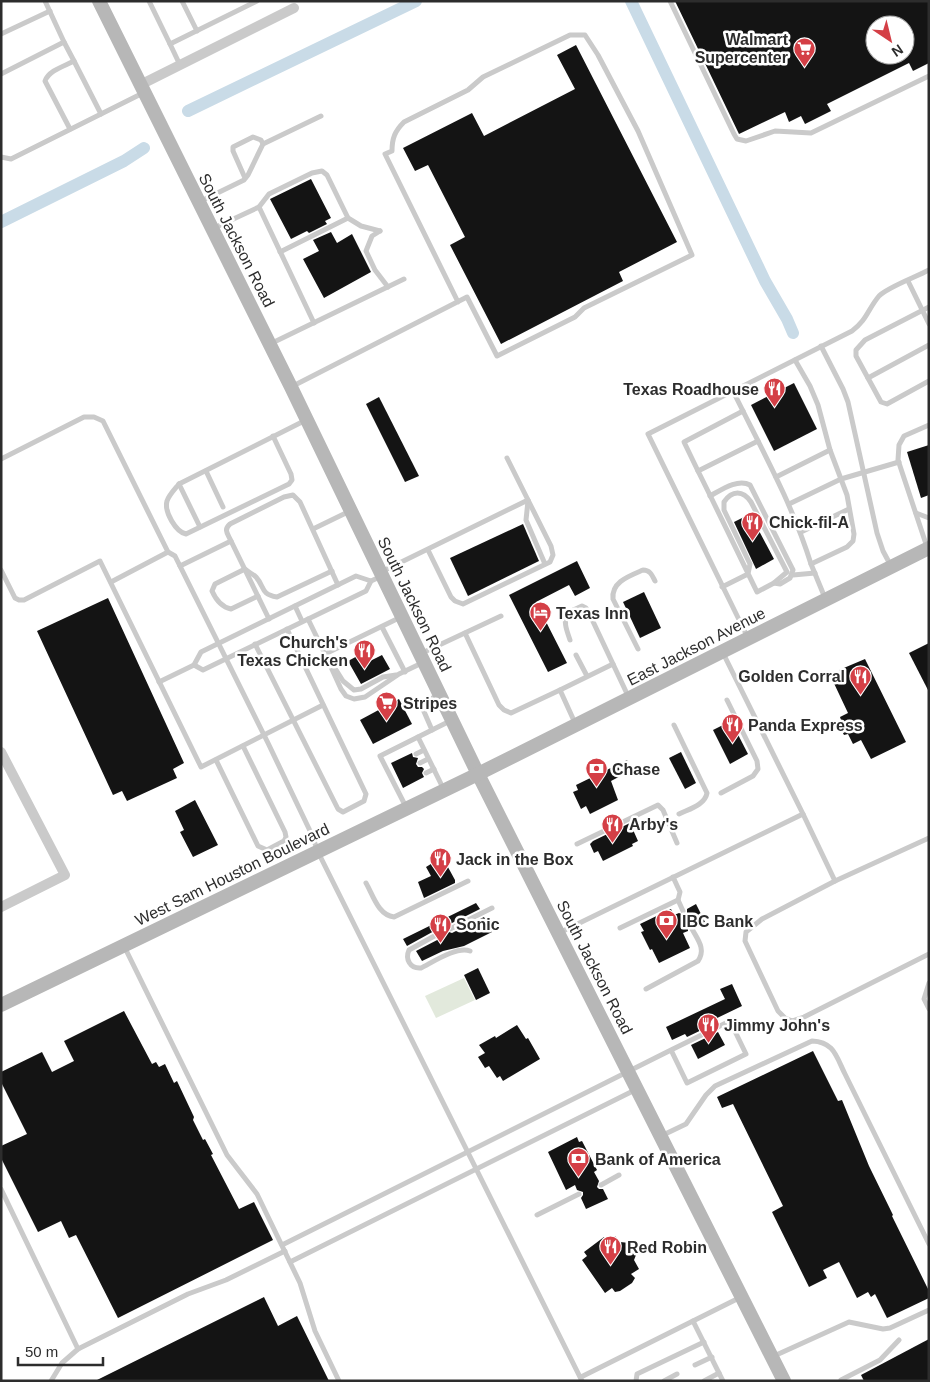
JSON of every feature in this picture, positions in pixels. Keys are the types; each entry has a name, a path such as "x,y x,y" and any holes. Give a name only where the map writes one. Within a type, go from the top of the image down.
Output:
{"main road":[{"name":"South Jackson Road","path":"99,1 306,419 350,511 378,576 402,617 478,774 784,1381"},
{"name":"East Jackson Avenue","path":"478,774 928,549"},
{"name":"West Sam Houston Boulevard","path":"1,1005 478,774"}],"street":[{"path":"142,89 180,65 294,8"},
{"path":"1,752 64,876 1,907"}],"lane":[{"path":"45,1 101,114"},
{"path":"149,1 180,65"},
{"path":"182,1 197,31"},
{"path":"170,44 258,1"},
{"path":"670,1 734,134 740,140 754,140 775,130 811,133 929,76"},
{"path":"1,34 50,11"},
{"path":"290,387 458,302 467,297 497,356 576,318 584,308 692,255 638,131 598,55 585,35 570,35 483,77 468,90 404,122 392,140 392,151 386,154 458,302"},
{"path":"1,74 64,42"},
{"path":"70,129 45,81 50,73 74,61"},
{"path":"1,157 10,159 101,114 142,89"},
{"path":"198,202 246,178 263,144 321,116"},
{"path":"246,178 233,151 233,147 253,137 261,140 263,144"},
{"path":"212,229 258,207 269,194 312,173 322,171 327,175 348,218 361,226 380,231 372,236 366,251 375,270 388,287"},
{"path":"258,207 314,323"},
{"path":"280,252 348,218"},
{"path":"748,639 648,434 852,331 860,325 879,296 929,270"},
{"path":"269,344 404,279"},
{"path":"908,281 929,324"},
{"path":"929,307 864,340 856,350 856,356 881,402 887,404 929,381"},
{"path":"821,346 844,389 877,533 883,551 892,567"},
{"path":"868,378 929,346"},
{"path":"795,360 810,386 818,405 830,450 847,495 854,534 853,541 847,547 812,564"},
{"path":"733,391 802,532 826,600"},
{"path":"743,411 684,442 710,496 748,574 757,592 785,575 786,570 751,502 744,494 735,493 731,494 724,502 724,510 750,564 748,574"},
{"path":"1,459 84,417 94,417 103,421 168,552 175,556 264,735 312,835 318,852 582,1379 742,1296"},
{"path":"273,436 291,474 292,480 289,484 186,534 180,533 166,507 168,500 179,484 306,419"},
{"path":"928,549 898,462 899,445 904,436 929,425"},
{"path":"698,471 758,441"},
{"path":"776,477 830,450"},
{"path":"428,550 451,597 463,604 550,562 554,555 551,546 507,458"},
{"path":"789,504 841,479 898,462"},
{"path":"206,471 223,507"},
{"path":"710,496 739,482 745,482 750,485 793,570 793,574"},
{"path":"179,484 200,527"},
{"path":"269,619 226,531 226,527 284,497 293,495 300,502 338,585"},
{"path":"194,665 204,670 366,591 378,576 528,500"},
{"path":"528,500 526,520 545,564"},
{"path":"802,532 849,509"},
{"path":"313,529 350,511"},
{"path":"916,513 929,518"},
{"path":"180,566 231,541"},
{"path":"111,582 168,552"},
{"path":"1,570 15,598 24,600 100,561 201,767 323,705"},
{"path":"245,569 256,577 269,596 277,597 332,571"},
{"path":"245,569 215,584 212,590 216,599 225,608 231,609 258,596"},
{"path":"638,649 613,599 614,586 642,570 650,572 655,581"},
{"path":"774,583 780,584 793,574 815,573"},
{"path":"722,586 748,574"},
{"path":"159,682 194,665 202,652 356,576 378,576"},
{"path":"295,606 302,622"},
{"path":"570,640 565,623 567,613 582,606 589,613 630,698"},
{"path":"325,654 343,681 354,690 361,689 383,677 405,672 422,658 465,633 501,616"},
{"path":"325,654 402,617"},
{"path":"308,618 346,696 354,699 365,697 399,674"},
{"path":"382,627 405,672"},
{"path":"255,644 338,809 343,812 364,801 366,794 287,629"},
{"path":"465,633 499,705 511,713 613,664"},
{"path":"722,652 835,881"},
{"path":"576,654 588,676"},
{"path":"560,690 576,725"},
{"path":"432,730 422,707 424,702 439,694"},
{"path":"721,793 753,776 758,769 758,761 727,700"},
{"path":"406,808 390,768 380,756 452,720"},
{"path":"674,725 707,793 702,802 679,814"},
{"path":"418,737 444,790"},
{"path":"216,760 258,846 267,850 284,841 286,837 285,832 243,746"},
{"path":"416,754 424,750"},
{"path":"420,763 428,759"},
{"path":"426,774 434,770"},
{"path":"577,844 658,805 663,810 677,843"},
{"path":"558,934 802,814"},
{"path":"929,838 835,881 762,919 746,932 745,941 778,1011 784,1018 792,1022 929,954"},
{"path":"620,928 678,900 680,892 673,877"},
{"path":"366,883 381,909 387,915 394,917 468,881"},
{"path":"678,900 683,911"},
{"path":"450,928 492,908"},
{"path":"646,989 698,961 702,948 692,929"},
{"path":"438,934 409,950 407,958 411,965 420,968 457,950 464,948 470,951"},
{"path":"124,946 227,1155 257,1194 284,1248 301,1284 315,1331 339,1381"},
{"path":"929,984 924,999 929,1009"},
{"path":"52,1381 62,1363 78,1349 188,1294 226,1280 468,1152 628,1072 670,1050 730,1020 746,1054 687,1083 670,1050"},
{"path":"661,1136 686,1124 706,1095 715,1086 812,1041 827,1044 832,1049 845,1074 929,1244"},
{"path":"290,1262 637,1089"},
{"path":"601,1184 619,1175"},
{"path":"1,1189 78,1349"},
{"path":"536,1215 579,1194"},
{"path":"772,1357 849,1322 883,1329 890,1328 929,1310"},
{"path":"693,1321 723,1381"},
{"path":"841,1380 880,1360 899,1340"},
{"path":"636,1381 637,1374 704,1342"},
{"path":"695,1365 712,1358"},
{"path":"704,1381 719,1373"},
{"path":"664,1381 677,1374"}],"shaded area":[{"path":"464,978 475,1000 436,1018 425,996"}],"building":[{"name":"Walmart Supercenter","path":"675,1 929,1 929,63 913,71 910,65 915,65 915,15 865,15 865,65 905,65 827,104 831,111 805,124 801,116 789,122 785,112 739,134"},
{"path":"576,45 677,242 619,272 623,281 501,344 450,245 465,237 428,165 415,171 403,148 472,113 484,136 575,89 557,55"},
{"path":"311,179 331,218 325,221 327,224 291,239 270,199"},
{"path":"331,232 337,243 352,234 371,272 324,298 303,259 319,251 313,240"},
{"path":"794,383 817,429 774,451 751,405"},
{"path":"379,397 419,476 405,482 366,404"},
{"path":"929,445 929,495 921,498 907,452"},
{"name":"Chick-fil-A","path":"750,514 774,559 756,569 734,522"},
{"path":"523,524 539,561 468,596 450,558"},
{"name":"Texas Inn","path":"577,561 590,588 575,596 569,585 536,602 567,663 548,672 509,595"},
{"path":"644,592 661,628 640,638 623,602"},
{"path":"108,598 184,763 173,769 177,778 127,801 122,791 113,795 37,631"},
{"path":"929,643 929,692 909,653"},
{"path":"365,652 370,661 382,655 390,669 361,684 348,661"},
{"name":"Golden Corral","path":"865,659 906,742 871,759 861,740 853,744 848,734 844,735 837,722 841,720 840,717 848,713 831,677 840,672 839,670"},
{"path":"399,699 412,724 373,744 360,720"},
{"name":"Panda Express","path":"731,721 748,754 730,764 713,730"},
{"path":"681,752 696,783 685,789 669,758"},
{"path":"412,753 413,757 418,758 416,764 418,767 424,769 422,773 424,777 403,788 391,763"},
{"name":"Chase","path":"627,760 632,770 611,781 618,800 590,814 586,806 581,809 573,792 578,790 576,785"},
{"path":"195,800 218,845 193,857 180,832 184,830 175,811"},
{"name":"Arby's","path":"630,823 638,841 632,844 633,846 603,861 598,851 594,853 590,844 593,841"},
{"name":"Jack in the Box","path":"443,858 455,883 424,898 418,882 431,876 426,867"},
{"path":"476,903 480,909 448,925 446,931 452,933 484,917 492,932 464,946 443,951 422,961 416,951 441,938 441,931 436,930 407,946 403,939"},
{"name":"IBC Bank","path":"696,904 705,922 696,927 690,925 688,931 683,933 690,948 659,963 641,932 644,931 640,924 671,909 674,915 679,913 684,915 687,913 687,909"},
{"path":"478,968 490,993 476,1000 464,975"},
{"path":"732,984 742,1006 713,1020 714,1024 687,1037 685,1034 672,1040 666,1027 725,999 720,989"},
{"path":"124,1011 152,1064 156,1062 159,1067 165,1064 174,1083 177,1081 194,1117 193,1120 203,1140 205,1139 213,1154 211,1155 239,1209 254,1202 273,1240 118,1318 76,1235 69,1238 61,1221 38,1232 1,1158 1,1146 27,1134 1,1082 1,1072 42,1052 52,1072 74,1061 64,1041"},
{"path":"517,1025 526,1039 528,1038 540,1059 503,1081 500,1076 497,1078 489,1066 485,1068 478,1057 485,1053 479,1045 495,1036 496,1038"},
{"name":"Jimmy John's","path":"718,1032 725,1045 698,1059 691,1045"},
{"path":"813,1051 838,1101 842,1100 869,1166 929,1291 929,1298 887,1318 875,1294 871,1297 868,1292 857,1298 839,1262 823,1270 827,1278 809,1287 772,1212 783,1206 733,1104 722,1108 717,1097"},
{"name":"Bank of America","path":"577,1137 579,1142 582,1141 597,1170 594,1172 599,1181 597,1187 603,1189 608,1199 586,1209 581,1198 583,1192 577,1190 575,1185 566,1190 548,1152"},
{"name":"Red Robin","path":"615,1236 620,1242 630,1243 635,1247 636,1255 634,1260 639,1269 631,1274 635,1278 632,1283 620,1291 615,1292 612,1288 605,1293 582,1260 587,1256 584,1252 604,1237 607,1242"},
{"path":"264,1297 278,1326 297,1316 329,1381 95,1381"},
{"path":"929,1339 929,1381 864,1381 861,1375"}],"waterway":[{"path":"188,111 416,1"},
{"path":"631,1 765,281 793,333"},
{"path":"1,222 124,161 144,148"}],"place":[{"name":"Walmart Supercenter","path":"804,67"},
{"name":"Texas Roadhouse","path":"775,408"},
{"name":"Chick-fil-A","path":"753,541"},
{"name":"Texas Inn","path":"540,632"},
{"name":"Church's Texas Chicken","path":"364,670"},
{"name":"Golden Corral","path":"861,695"},
{"name":"Stripes","path":"387,722"},
{"name":"Panda Express","path":"732,744"},
{"name":"Chase","path":"596,788"},
{"name":"Arby's","path":"613,843"},
{"name":"Jack in the Box","path":"440,878"},
{"name":"IBC Bank","path":"666,940"},
{"name":"Sonic","path":"440,943"},
{"name":"Jimmy John's","path":"708,1044"},
{"name":"Bank of America","path":"579,1178"},
{"name":"Red Robin","path":"611,1266"}]}
